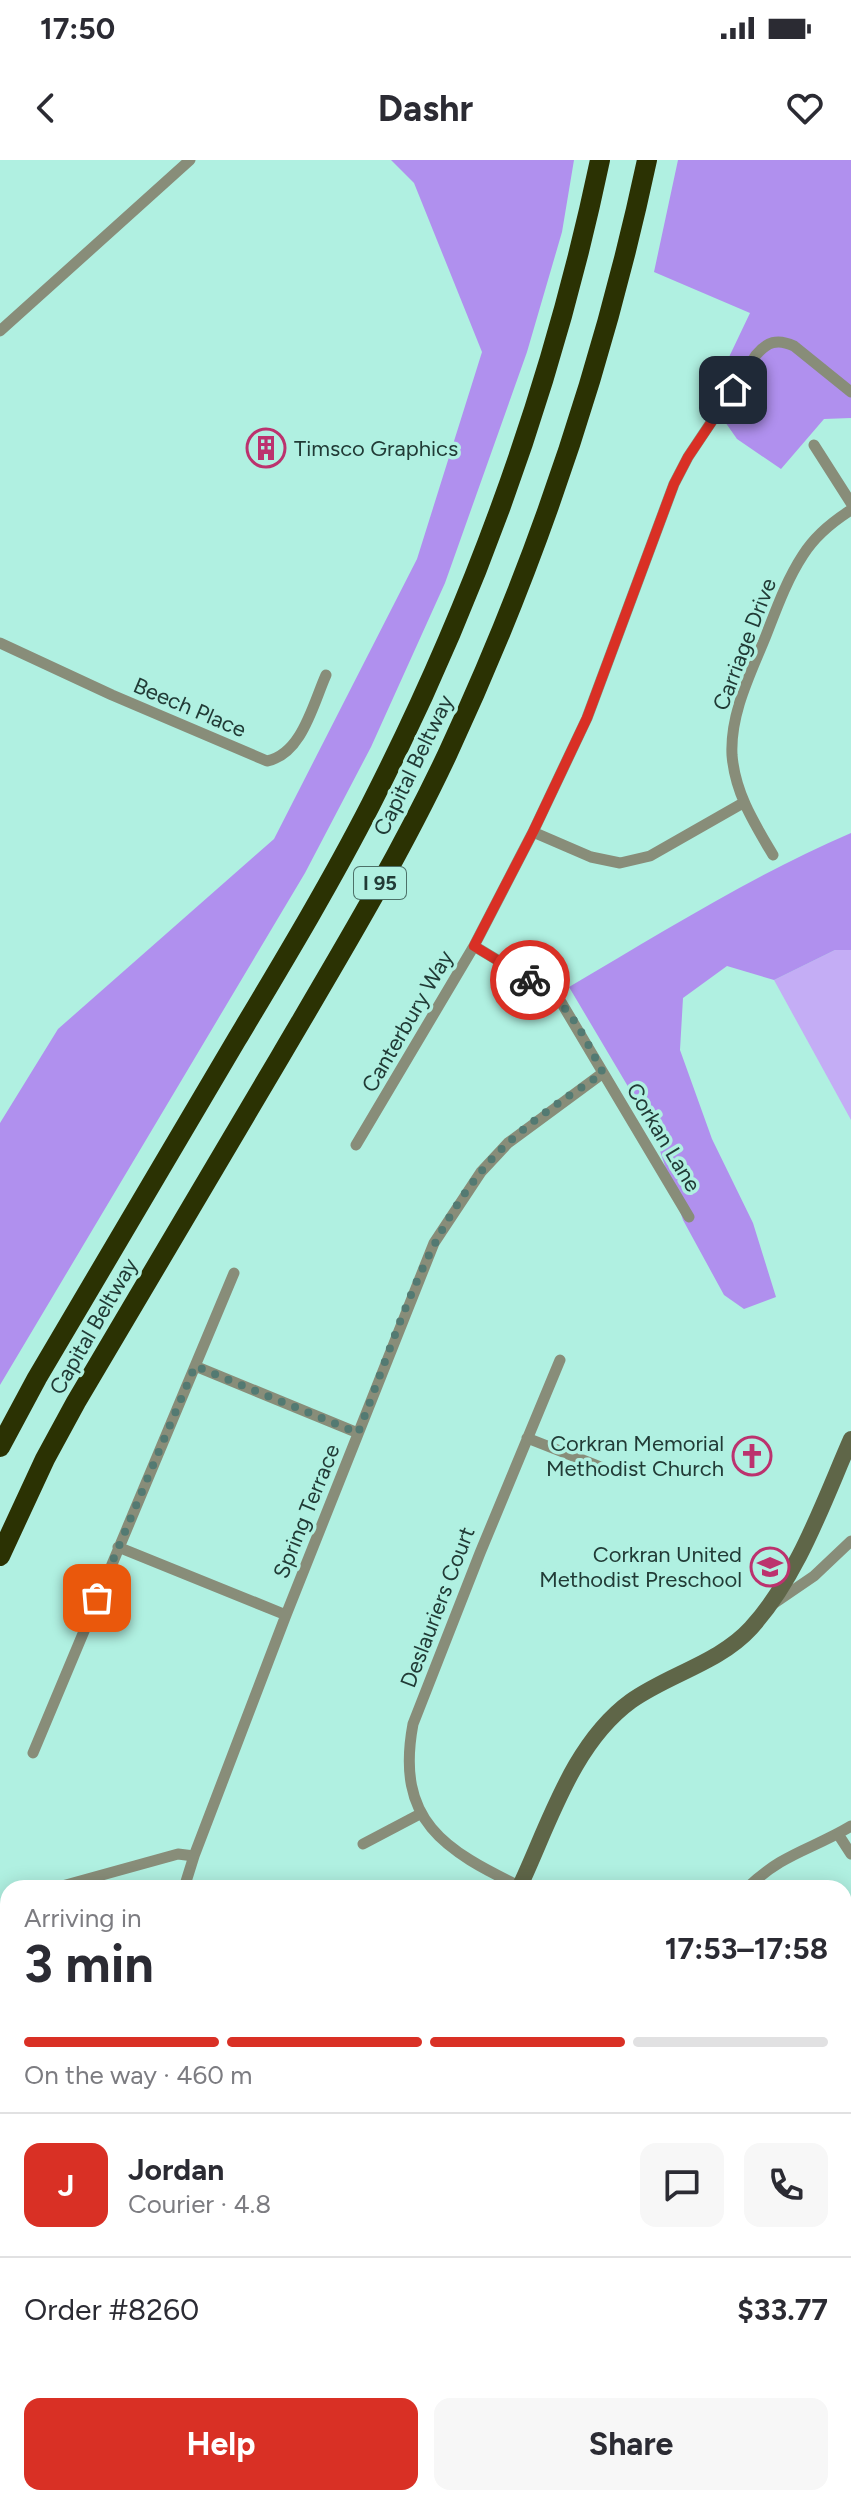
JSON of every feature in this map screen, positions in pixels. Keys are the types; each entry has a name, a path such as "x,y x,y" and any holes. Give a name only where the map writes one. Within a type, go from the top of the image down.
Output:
{"highway":[{"name":"Capital Beltway","path":"0,1447 70,1321 331,879 404,737 466,598 518,458 566,302 600,160"},
{"name":"Capital Beltway","path":"0,1556 45,1459 76,1402 357,924 445,757 509,615 561,474 613,304 647,160"}],"main road":[{"path":"524,1880 566,1785 583,1754 600,1732 631,1702 719,1653 748,1631 769,1607 803,1545 851,1439"}],"street":[{"path":"0,331 190,160"},
{"name":"Canterbury Way","path":"356,1145 474,946 533,832 587,718 674,484 688,457 756,355 771,342 786,342 804,353 851,392"},
{"path":"814,445 851,503"},
{"name":"Carriage Drive","path":"773,855 743,803 732,755 732,735 742,694 784,590 803,554 820,533 851,510"},
{"name":"Beech Place","path":"0,643 267,761 278,759 296,741 326,675"},
{"path":"533,832 591,857 620,863 650,856 743,803"},
{"name":"Corkan Lane","path":"474,946 544,988 561,1002 689,1217"},
{"name":"Spring Terrace","path":"186,1880 286,1615 434,1243 481,1172 508,1143 603,1073"},
{"path":"33,1753 234,1273"},
{"name":"Deslauriers Court","path":"420,1814 409,1770 408,1748 413,1724 560,1360"},
{"path":"195,1366 358,1433"},
{"path":"527,1438 611,1471"},
{"path":"769,1607 814,1576 851,1541"},
{"path":"118,1547 286,1615"},
{"path":"363,1844 420,1814 456,1852 505,1880"},
{"path":"755,1880 787,1856 851,1826"},
{"path":"838,1834 851,1854"},
{"path":"84,1880 178,1854 194,1856"}],"shaded area":[{"path":"391,160 574,160 562,232 527,352 445,583 371,747 305,873 0,1385 0,1123 58,1029 274,839 417,559 482,352 414,183"},
{"path":"678,160 851,160 851,418 824,419 781,469 737,439 709,399 750,313 654,272"},
{"path":"851,833 851,950 835,950 774,980 727,966 683,998 680,1050 712,1139 753,1223 776,1297 744,1309 724,1295 683,1220 652,1127 569,987 743,886"},
{"path":"835,950 851,950 851,1120 774,980"}],"way so far":[{"path":"97,1598 195,1366 358,1433 434,1243 454,1209 481,1172 508,1143 603,1073 561,1002 530,980"}],"place":[{"name":"Timsco Graphics","path":"266,448"},
{"name":"Corkran Memorial Methodist Church","path":"752,1456"},
{"name":"Corkran United Methodist Preschool","path":"770,1567"}],"route":[{"path":"530,980 474,946 587,718 674,484 688,457 733,390"}]}
